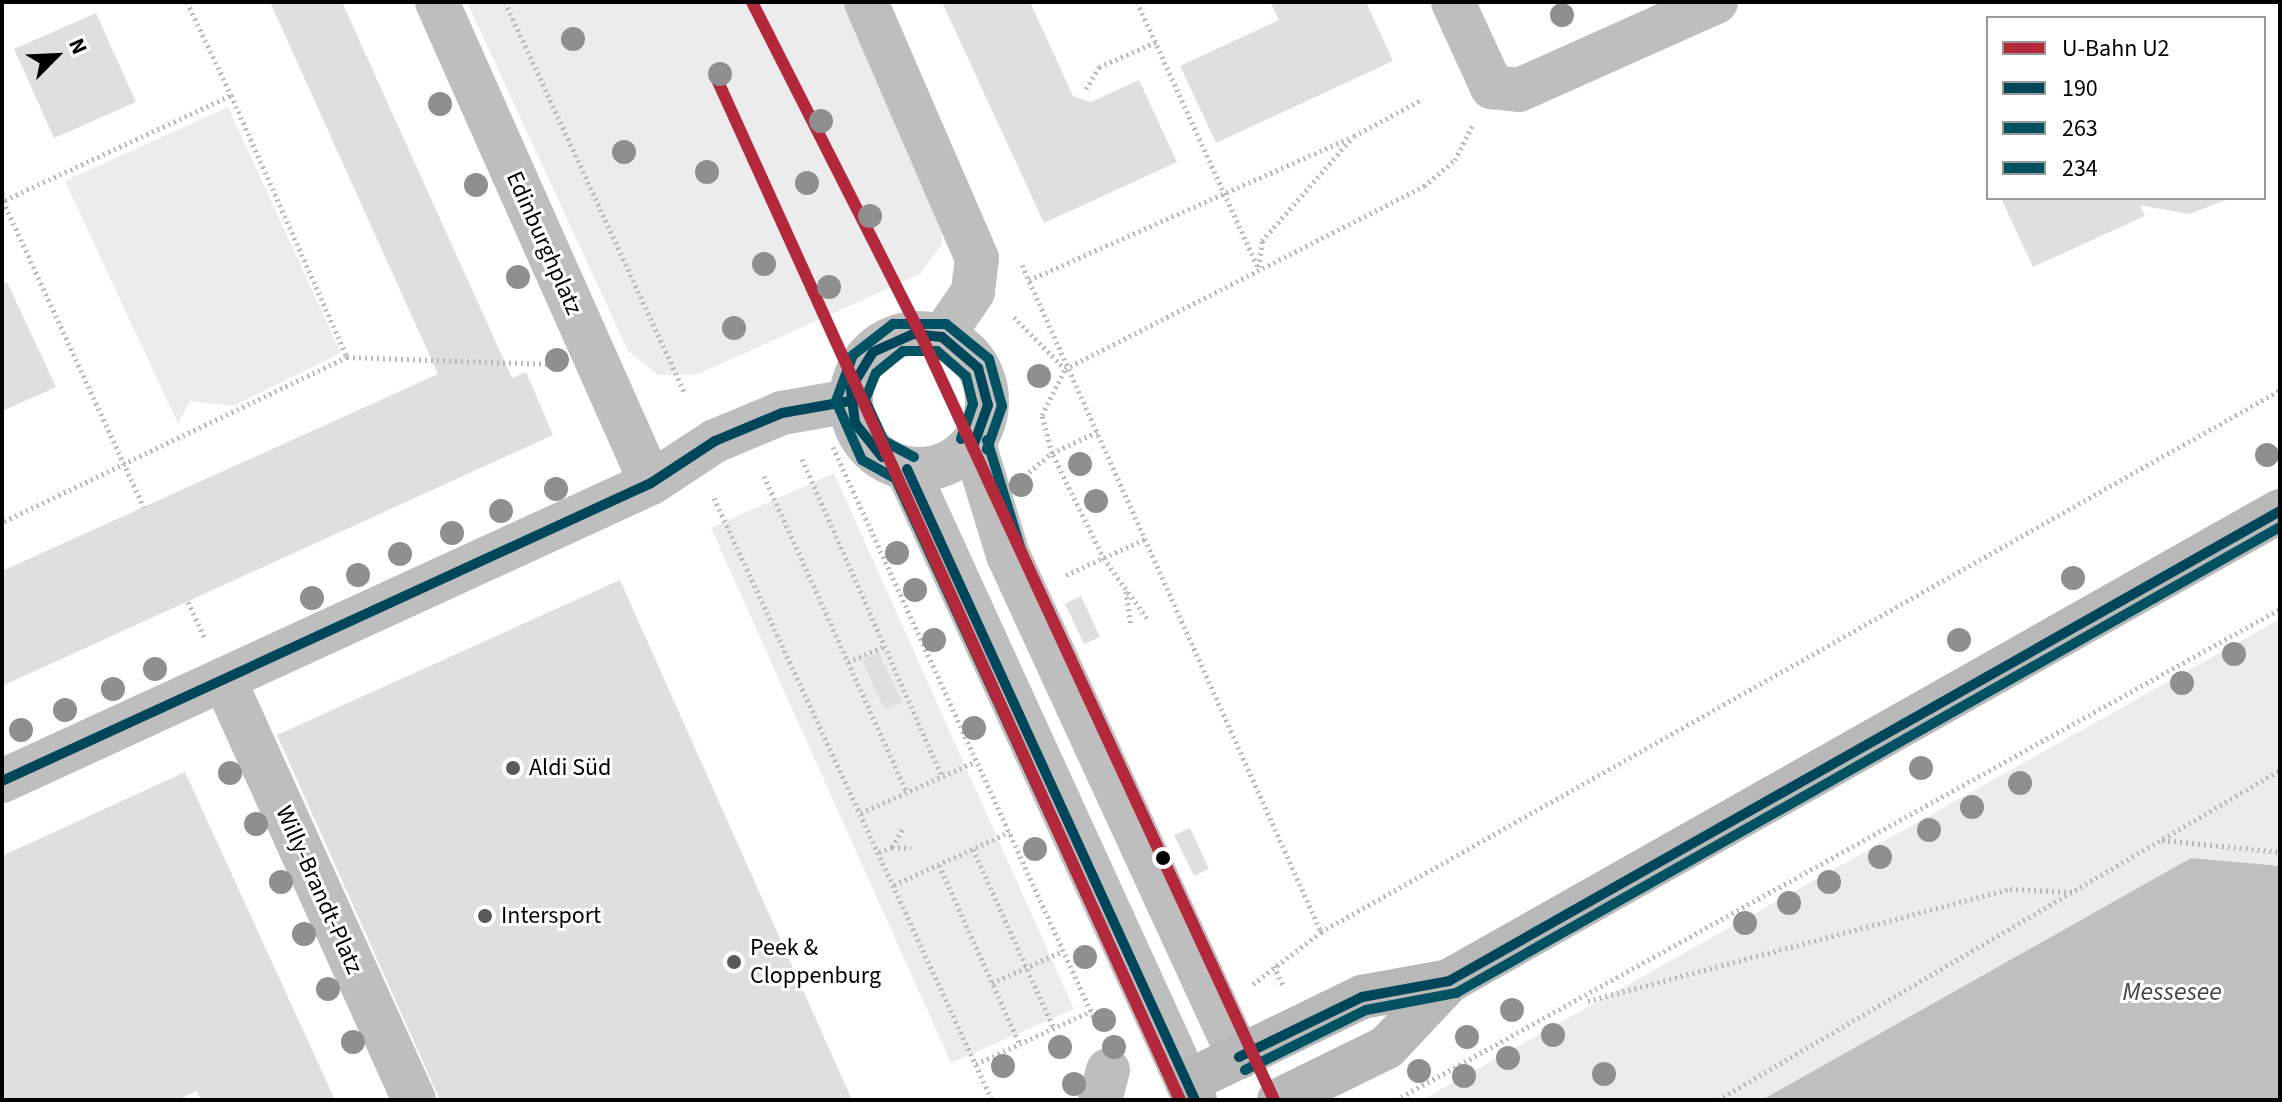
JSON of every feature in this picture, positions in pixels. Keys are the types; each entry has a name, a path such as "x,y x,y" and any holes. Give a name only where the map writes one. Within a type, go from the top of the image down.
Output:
{"main road":[{"path":"1279,1100 1387,1047 1449,981 2280,511"},
{"path":"1191,1091 1239,1057 1362,997 1449,981"},
{"path":"1239,1057 1259,1100"}],"street":[{"name":"Edinburghplatz","path":"437,2 651,483"},
{"path":"866,2 977,258 973,292 942,337"},
{"path":"1453,2 1492,87 1519,90 1716,2"},
{"path":"2,781 651,483 715,441 782,413 842,402 864,364 885,343 913,334 942,337 968,354 986,386 988,405 974,444 943,465 907,469 873,451 842,402"},
{"path":"974,444 1008,555 1239,1057"},
{"path":"907,469 1191,1091"},
{"name":"Willy-Brandt-Platz","path":"224,679 414,1100"}],"path":[{"path":"187,2 347,357"},
{"path":"505,2 684,392"},
{"path":"1137,2 1258,268"},
{"path":"1086,89 1099,67 1156,42"},
{"path":"1147,618 1104,559 1052,453 1042,415 1065,369 1424,186 1455,160 1492,87"},
{"path":"144,507 3,199 231,95"},
{"path":"1029,280 1354,136 1423,99"},
{"path":"1258,268 1262,241 1354,136"},
{"path":"1017,256 1065,369 1145,539 1321,932 2280,390"},
{"path":"1014,317 1065,369"},
{"path":"2,522 347,357 598,364"},
{"path":"842,402 833,447 906,600 1091,1011 1103,1069"},
{"path":"802,459 942,776"},
{"path":"764,476 907,792"},
{"path":"714,498 992,1100"},
{"path":"1060,578 1145,539"},
{"path":"1126,590 1131,625"},
{"path":"1396,1100 1578,1003 2280,609"},
{"path":"848,662 885,646"},
{"path":"861,813 976,761"},
{"path":"1718,1100 2280,770"},
{"path":"892,847 903,829"},
{"path":"894,885 1009,832"},
{"path":"2162,840 2280,852"},
{"path":"879,852 892,847 911,848"},
{"path":"973,849 1054,1028"},
{"path":"939,865 1020,1044"},
{"path":"1578,1003 2010,889 2076,892"},
{"path":"992,983 1063,951"},
{"path":"976,1064 1091,1011"}],"shaded area":[{"path":"467,2 847,2 941,207 942,244 920,274 696,375 658,375 628,351"},
{"path":"228,107 341,353 233,406 190,401 178,424 65,181"},
{"path":"834,473 1074,1009 951,1063 711,528"},
{"path":"2280,619 2280,1100 1422,1100"}],"water":[{"name":"Messesee","path":"2191,858 2280,866 2280,1100 1762,1100"}],"building":[{"path":"270,2 342,2 512,378 526,372 553,435 2,686 2,571 438,374"},
{"path":"942,2 1030,2 1073,96 1091,102 1139,80 1177,162 1044,223"},
{"path":"1270,2 1366,2 1393,61 1216,143 1180,66 1279,20"},
{"path":"96,13 136,102 54,138 14,49"},
{"path":"2002,200 2226,200 2189,214 2140,205 2145,216 2033,267"},
{"path":"7,282 56,387 2,411 2,284"},
{"path":"620,580 852,1100 440,1100 277,735"},
{"path":"1081,596 1100,637 1084,644 1065,604"},
{"path":"879,653 902,702 885,710 862,661"},
{"path":"185,772 335,1100 201,1100 197,1091 177,1100 2,1100 2,856"},
{"path":"1190,828 1209,869 1194,876 1174,835"}],"metro line":[{"name":"U2","path":"752,2 920,333 1274,1100"},
{"name":"U2","path":"715,75 1180,1100"}],"transit line":[{"name":"234","path":"900,481 862,460 836,401 853,355 893,324 946,324 989,359 1002,406 987,449"},
{"name":"190","path":"882,457 855,423 851,388 873,352 913,334 942,337 978,368 988,405 974,444"},
{"name":"263","path":"914,457 884,441 865,400 876,373 903,351 937,351 966,376 973,404 961,439"},
{"name":"190","path":"2,781 651,483 715,441 782,413 850,401"},
{"name":"234","path":"987,440 1021,550 1272,1094"},
{"name":"190","path":"907,469 1195,1100"},
{"name":"263","path":"894,475 1180,1100"},
{"name":"190","path":"1239,1057 1362,997 1449,981 2280,511"},
{"name":"263","path":"1245,1070 1366,1010 1456,993 2280,527"}],"place":[{"name":"Aldi Süd","path":"513,768"},
{"name":"Intersport","path":"485,916"},
{"name":"Peek & Cloppenburg","path":"734,962"}]}
